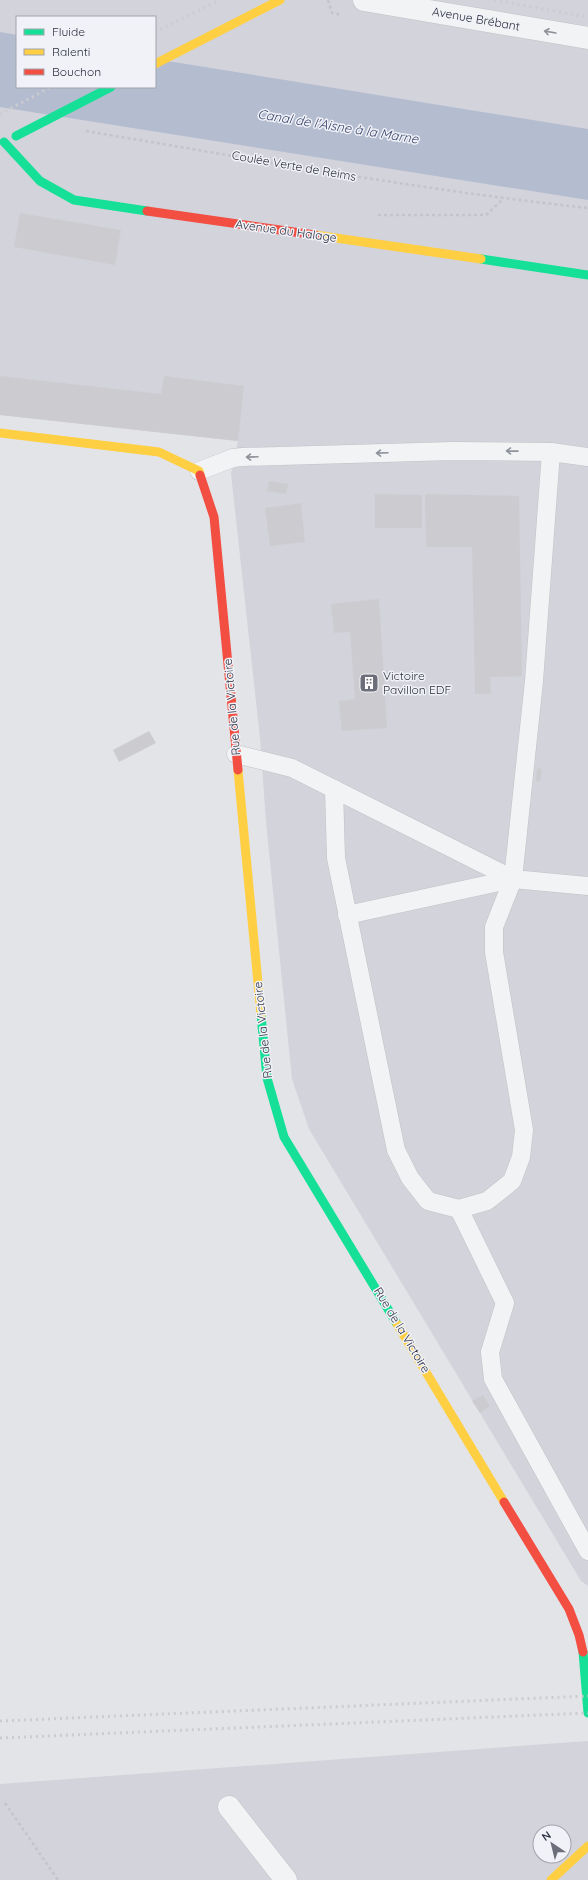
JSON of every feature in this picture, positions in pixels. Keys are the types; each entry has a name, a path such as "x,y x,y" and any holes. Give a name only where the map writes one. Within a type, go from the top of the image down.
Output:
{"street":[{"path":"156,63 280,0"},
{"name":"Avenue Brébant","path":"364,0 588,38"},
{"path":"2,144 109,88"},
{"name":"Avenue du Halage","path":"2,144 40,181 74,200 588,275"},
{"path":"0,433 159,452 199,471"},
{"name":"Rue de la Victoire","path":"199,471 214,518 267,1078 284,1136 559,1589 582,1623 582,1641 586,1664 588,1713"},
{"path":"229,1807 286,1880"},
{"path":"551,1880 588,1846"}],"lane":[{"path":"199,471 232,458 242,457 453,451 551,452 588,457"},
{"path":"334,789 336,858 396,1150 410,1178 428,1201 459,1209 487,1201 512,1181 520,1158 524,1130 494,952 494,927 514,879 534,681 551,452"},
{"path":"236,754 292,768 514,879"},
{"path":"348,915 514,879 588,886"},
{"path":"459,1209 505,1303 490,1352 493,1379 588,1551"}],"path":[{"name":"Coulée Verte de Reims","path":"78,130 503,199 588,208"},
{"path":"376,215 486,215 503,199"},
{"path":"5,1803 58,1880"}],"shaded area":[{"path":"0,0 588,0 588,1586 581,1581 309,1129 292,1079 266,822 260,738 231,474 238,441 0,415"},
{"path":"588,1741 588,1880 0,1880 0,1784"}],"water":[{"name":"Canal de l'Aisne à la Marne","path":"0,32 16,35 16,88 156,88 156,59 588,129 588,200 0,107"}],"building":[{"path":"20,213 121,230 115,265 14,247"},
{"path":"0,376 161,394 164,376 244,386 238,441 0,415"},
{"path":"269,481 288,484 286,494 267,491"},
{"path":"375,494 422,495 422,528 375,528"},
{"path":"425,494 519,496 522,676 490,677 491,694 475,694 472,547 426,547"},
{"path":"301,503 305,542 270,546 265,508"},
{"path":"379,599 387,728 342,731 339,701 355,699 350,632 334,633 331,604"},
{"path":"149,731 156,743 119,762 113,750"},
{"path":"537,768 542,769 540,782 536,781"},
{"path":"483,1395 490,1406 480,1413 472,1401"}],"railway":[{"path":"156,32 220,0"},
{"path":"494,0 588,17"},
{"path":"0,114 49,88"},
{"path":"0,1721 588,1696"},
{"path":"0,1738 588,1713"}],"traffic: fast":[{"path":"16,136 109,88"},
{"path":"4,142 40,181 74,200 147,211"},
{"path":"481,259 588,275"},
{"path":"261,1015 267,1078 284,1137 397,1324"},
{"path":"583,1652 588,1713"}],"traffic: slow":[{"path":"156,63 280,0"},
{"path":"315,235 481,259"},
{"path":"0,433 159,452 199,471 200,475"},
{"path":"238,770 261,1015"},
{"path":"397,1324 504,1502"},
{"path":"551,1880 588,1846"}],"traffic: jam":[{"path":"147,211 315,235"},
{"path":"200,475 214,517 238,770"},
{"path":"504,1502 569,1609 579,1635 583,1652"}],"place":[{"name":"Victoire Pavillon EDF","path":"369,683"}]}
